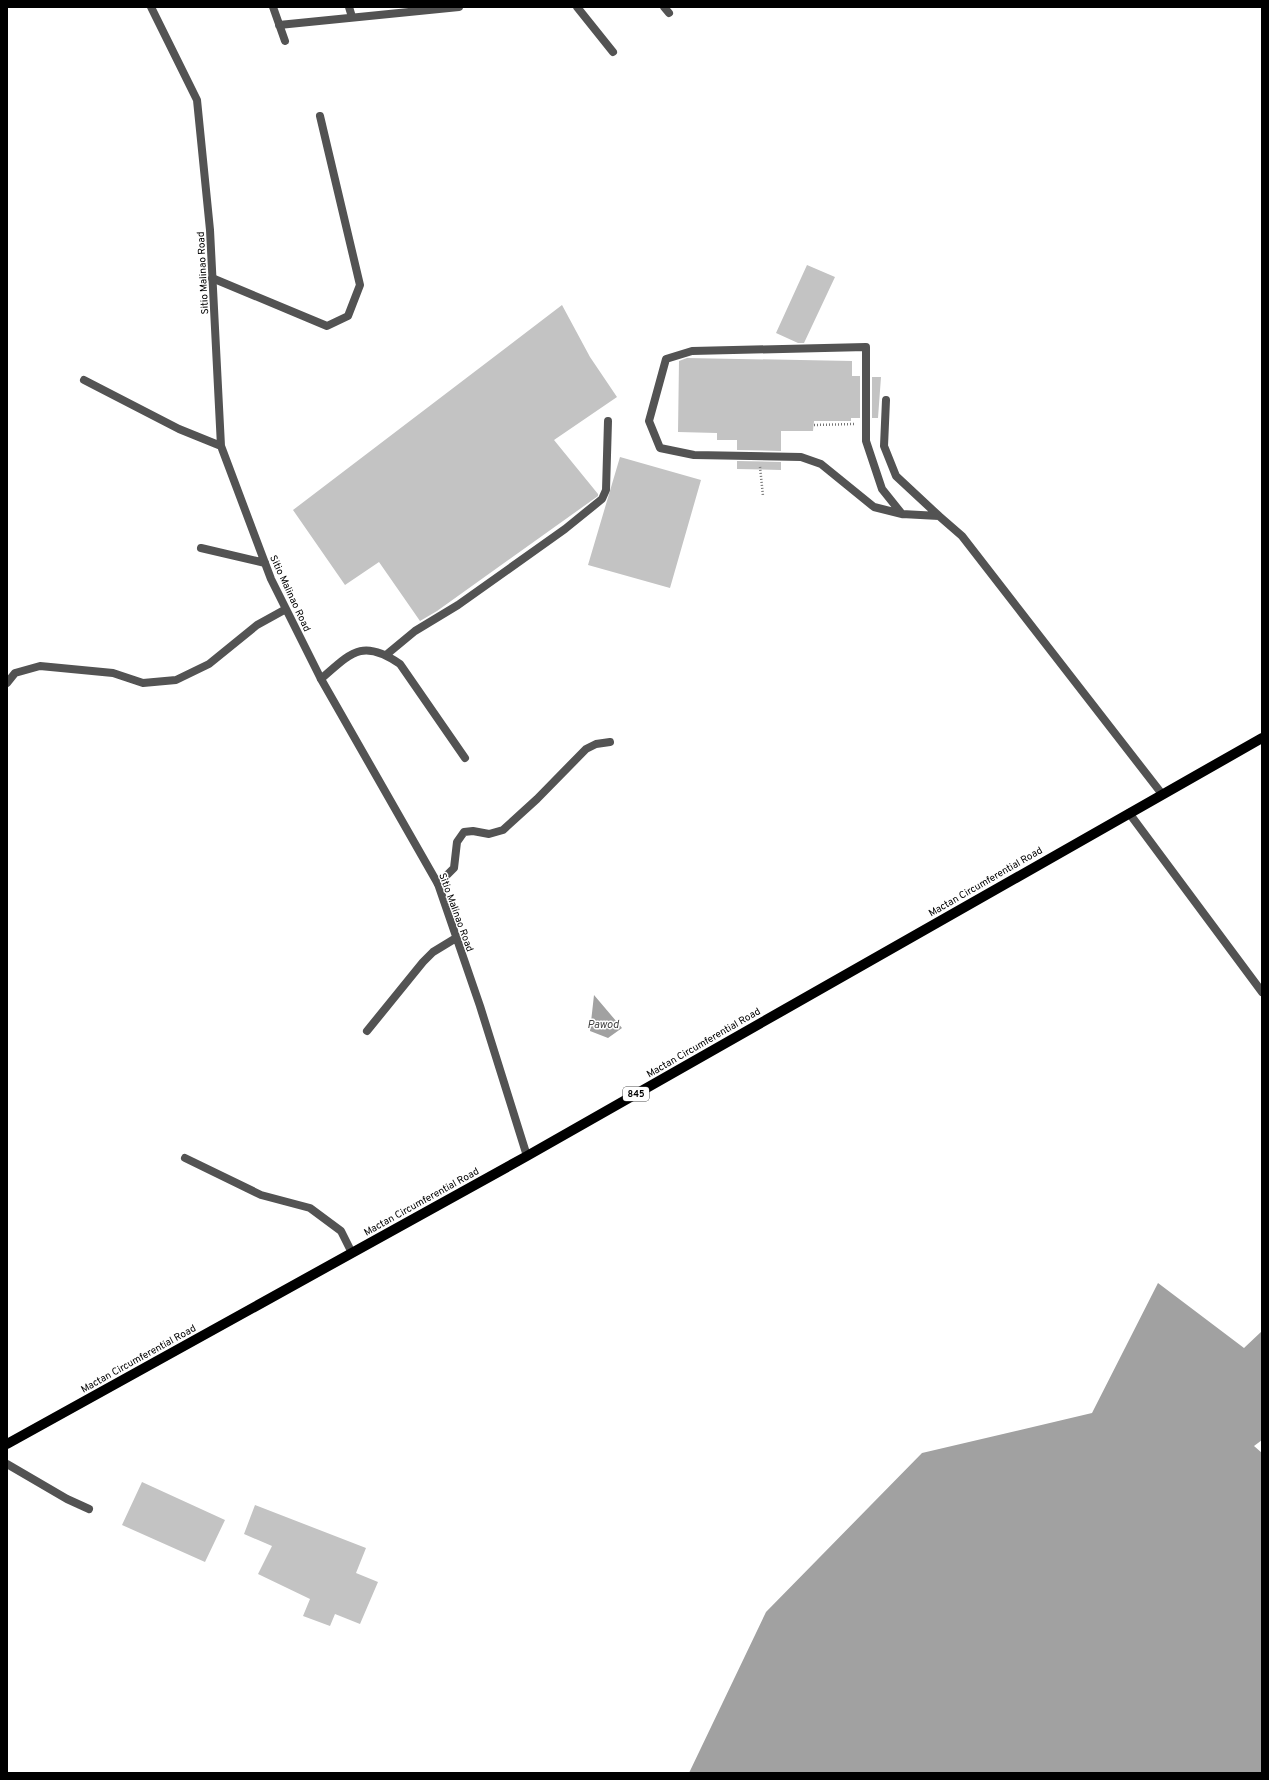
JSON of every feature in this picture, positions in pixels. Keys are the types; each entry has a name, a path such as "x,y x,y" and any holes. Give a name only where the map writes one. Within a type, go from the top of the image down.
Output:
{"main road":[{"name":"Mactan Circumferential Road","path":"7,1444 527,1156 1262,738"}],"street":[{"name":"Sitio Malinao Road","path":"151,7 197,100 210,230 221,446 265,562 286,609 321,679 438,884 480,1006 527,1156"},
{"path":"273,7 285,41"},
{"path":"349,7 352,17"},
{"path":"279,25 422,9 459,7"},
{"path":"577,7 613,52"},
{"path":"212,278 327,326 348,316 360,285 320,116"},
{"path":"902,514 882,489 866,441 866,347 692,351 666,360 649,421 660,448 694,455 801,457 821,464 874,508 902,514 939,516"},
{"path":"84,380 179,429 221,446"},
{"path":"886,400 884,446 896,476 962,536 1162,794"},
{"path":"386,655 415,631 458,605 565,529 602,499 606,490 608,421"},
{"path":"201,548 265,562"},
{"path":"7,683 15,673 40,666 113,673 143,683 176,680 208,664 258,625 286,609"},
{"path":"321,679 346,657 359,651 372,651 386,655 400,664 465,758"},
{"path":"438,884 454,868 458,842 464,832 473,831 489,834 503,830 538,799 586,749 596,744 610,742"},
{"path":"1129,813 1262,992"},
{"path":"367,1031 423,962 433,952 456,938"},
{"path":"185,1158 261,1195 310,1208 341,1231 352,1253"},
{"path":"7,1464 67,1499 89,1509"}],"path":[{"path":"814,425 857,424"},
{"path":"760,470 764,496"}],"water":[{"name":"Pawod","path":"594,995 622,1028 608,1038 590,1031"},
{"path":"1158,1283 1244,1348 1262,1331 1262,1440 1254,1446 1262,1453 1262,1773 689,1773 766,1612 922,1453 1092,1413"}],"building":[{"path":"807,265 835,277 804,343 798,343 776,333"},
{"path":"562,305 590,357 617,397 554,440 598,494 598,496 437,611 420,621 379,562 345,585 293,510"},
{"path":"687,358 852,361 852,376 860,376 860,418 851,418 851,421 814,421 813,431 781,431 781,451 737,450 737,440 717,440 717,433 678,432 679,361"},
{"path":"872,377 881,377 878,418 872,418"},
{"path":"620,457 701,480 670,588 588,565"},
{"path":"737,461 781,462 781,470 737,469"},
{"path":"142,1482 225,1520 205,1562 122,1525"},
{"path":"255,1505 366,1548 356,1573 378,1582 360,1624 335,1614 330,1626 303,1616 310,1599 258,1574 272,1546 244,1534"}]}
